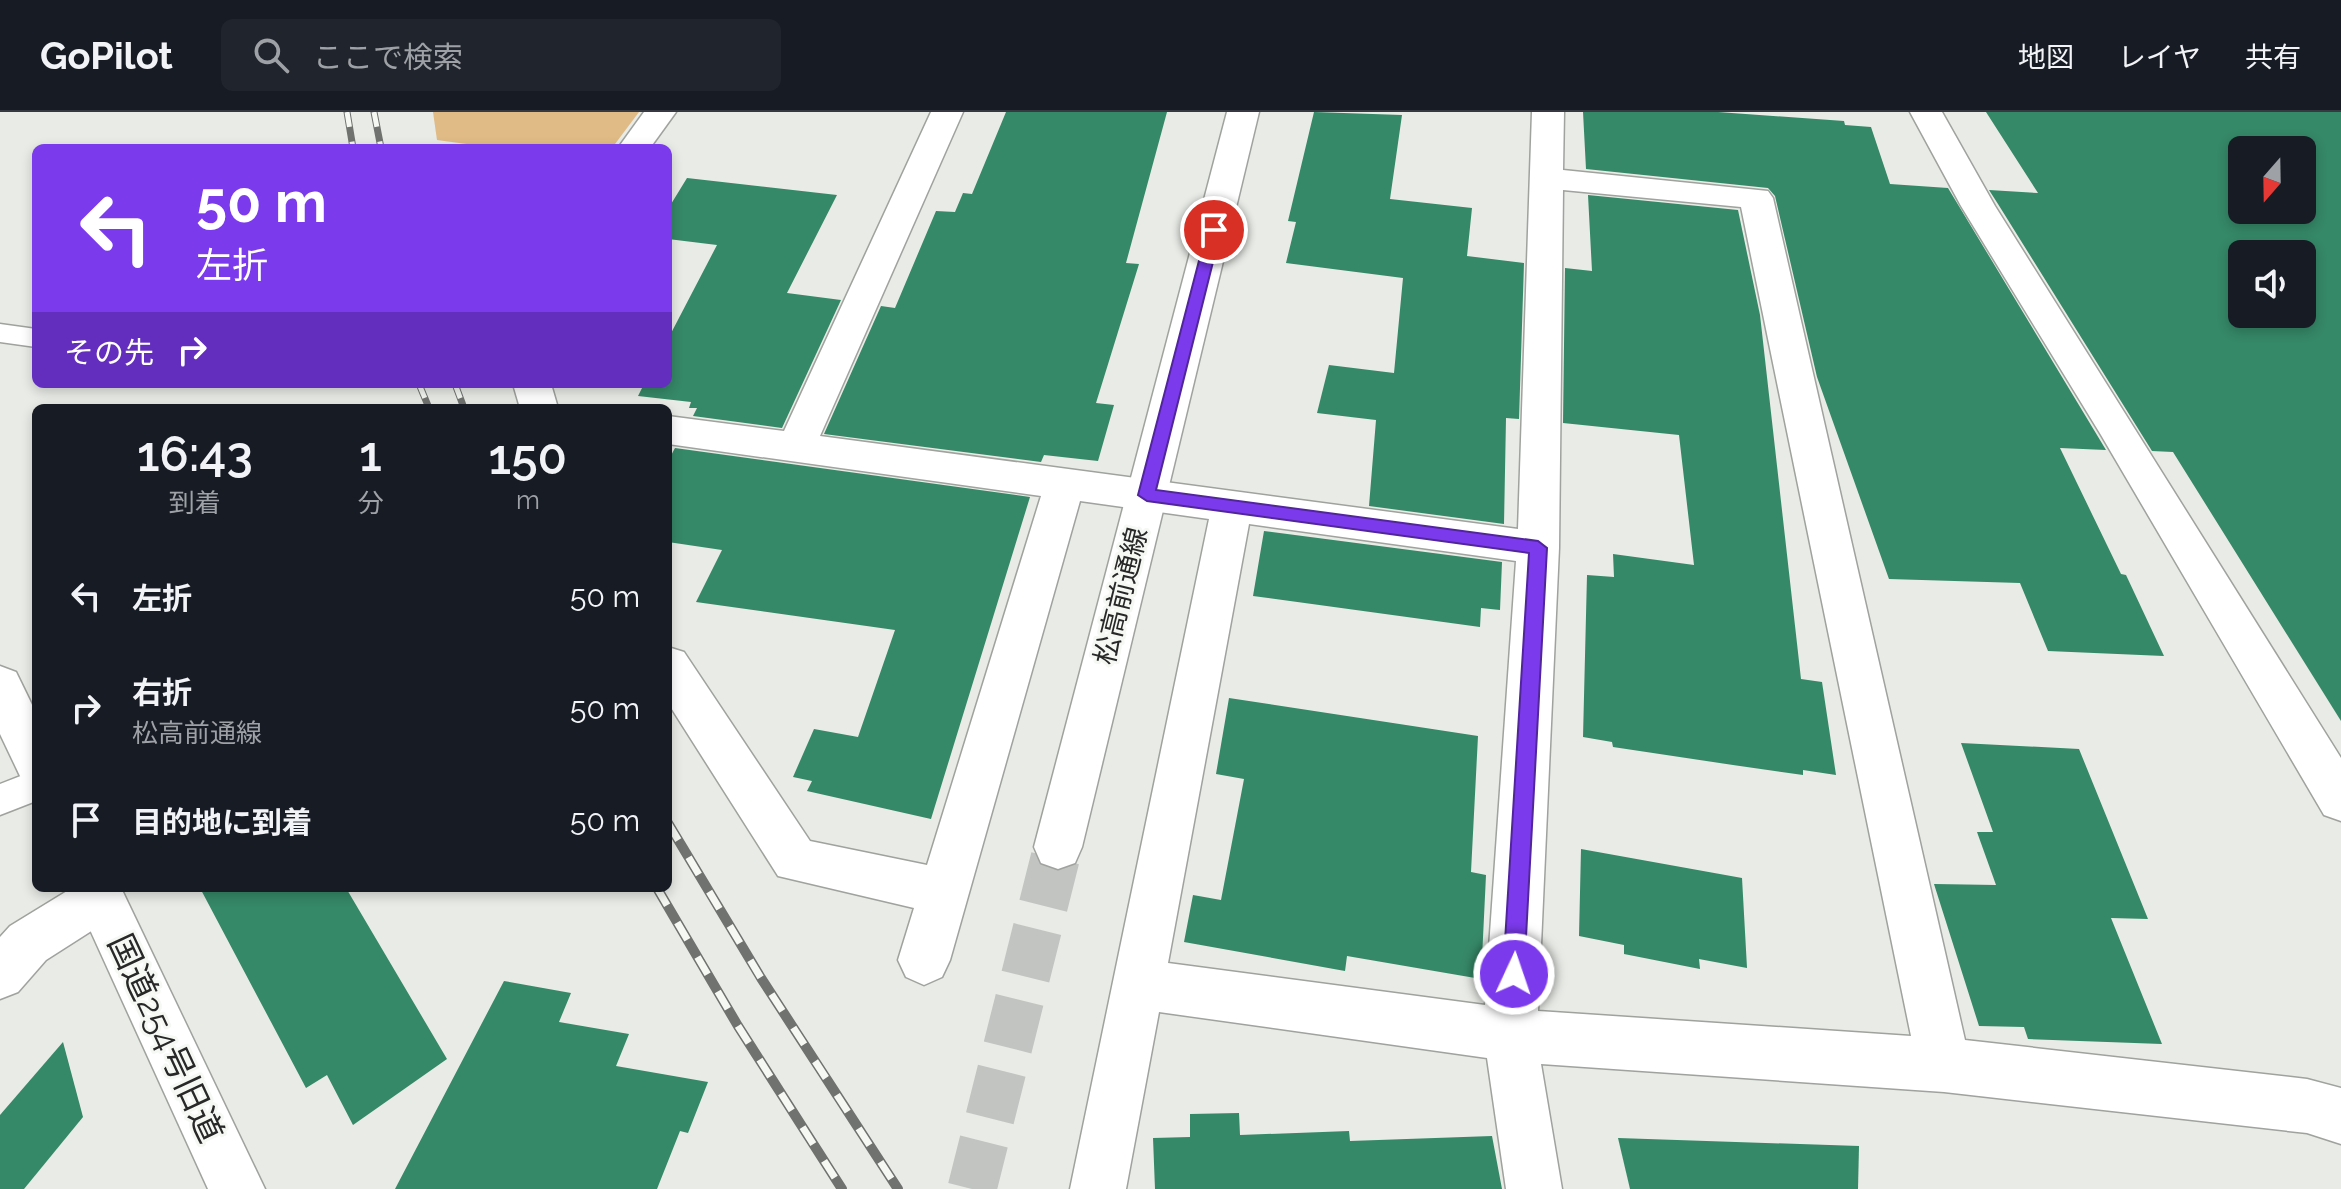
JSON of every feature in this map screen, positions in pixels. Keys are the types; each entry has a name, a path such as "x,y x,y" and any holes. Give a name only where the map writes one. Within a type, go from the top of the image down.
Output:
{"street":[{"path":"637,144 660,112"},
{"path":"796,447 947,112"},
{"name":"松高前通線","path":"1058,847 1243,112"},
{"path":"1534,1189 1510,1035 1538,548 1548,112"},
{"path":"1926,112 1978,206 2115,425 2341,800"},
{"path":"1546,178 1756,198 1944,1065"},
{"path":"672,431 1538,548"},
{"path":"924,960 1065,484"},
{"path":"1098,1189 1232,506"},
{"path":"672,671 795,860 945,892"},
{"path":"0,685 32,753"},
{"path":"0,974 28,943 98,893"},
{"name":"国道254号旧道","path":"98,893 237,1189"},
{"path":"1139,984 1510,1035 1944,1065 2307,1106 2341,1116"}],"lane":[{"path":"0,333 32,337"},
{"path":"0,800 32,787"}],"shaded area":[{"path":"433,112 639,112 615,144 466,144 437,140"}],"building":[{"path":"1006,112 1167,112 1126,263 1139,264 1096,403 1114,405 1098,461 1044,455 1041,462 824,434 881,306 895,308 936,211 955,212 963,193 972,194"},
{"path":"1314,112 1402,115 1390,199 1472,208 1467,256 1524,263 1519,419 1506,418 1504,524 1369,506 1376,420 1317,413 1329,365 1394,373 1403,278 1286,263 1296,222 1288,221"},
{"path":"1583,112 1718,112 1844,121 1845,125 1871,127 1890,184 1948,188 2106,450 2060,448 2164,656 2048,651 2020,583 1889,579 1817,377 1775,196 1768,188 1586,169"},
{"path":"1986,112 2341,112 2341,721 2173,452 2152,451 1989,190 2038,193"},
{"path":"687,178 837,195 787,293 841,300 782,428 693,416 697,408 689,408 691,402 638,396 642,388 672,388 672,331 717,245 672,239 672,202"},
{"path":"1588,195 1738,210 1760,315 1801,679 1822,682 1836,775 1803,770 1803,775 1613,747 1612,742 1583,737 1587,575 1614,577 1613,554 1694,565 1679,435 1563,423 1565,268 1592,271"},
{"path":"675,448 1030,497 931,819 807,791 812,781 793,777 814,729 858,737 895,630 696,602 722,550 672,543 672,454"},
{"path":"1264,531 1502,562 1500,610 1481,608 1480,627 1253,596"},
{"path":"1229,698 1478,736 1471,872 1486,875 1481,979 1347,956 1345,971 1184,942 1193,895 1221,900 1244,779 1216,774"},
{"path":"1961,743 2079,749 2148,919 2111,918 2162,1044 2028,1039 2024,1027 1979,1026 1934,884 1996,885 1977,832 1993,832"},
{"path":"1581,849 1742,878 1747,968 1699,959 1700,969 1624,954 1624,945 1579,936"},
{"path":"202,892 348,892 447,1059 353,1125 327,1075 306,1088"},
{"path":"504,981 571,993 559,1022 629,1034 616,1066 708,1082 688,1133 680,1131 657,1189 395,1189"},
{"path":"63,1042 83,1117 24,1189 0,1189 0,1115"},
{"path":"1239,1113 1240,1135 1349,1131 1350,1141 1492,1136 1502,1189 1155,1189 1153,1138 1190,1137 1190,1114"},
{"path":"1618,1138 1859,1146 1858,1189 1630,1189"}],"tunnel":[{"path":"972,1189 1058,847"}],"railway":[{"path":"347,112 352,144"},
{"path":"374,112 380,144"},
{"path":"421,388 427,404"},
{"path":"456,388 462,404"},
{"path":"672,830 761,978 898,1189"},
{"path":"659,892 738,1026 842,1189"}],"route":[{"path":"1214,230 1147,495 1538,548 1514,974"}]}
